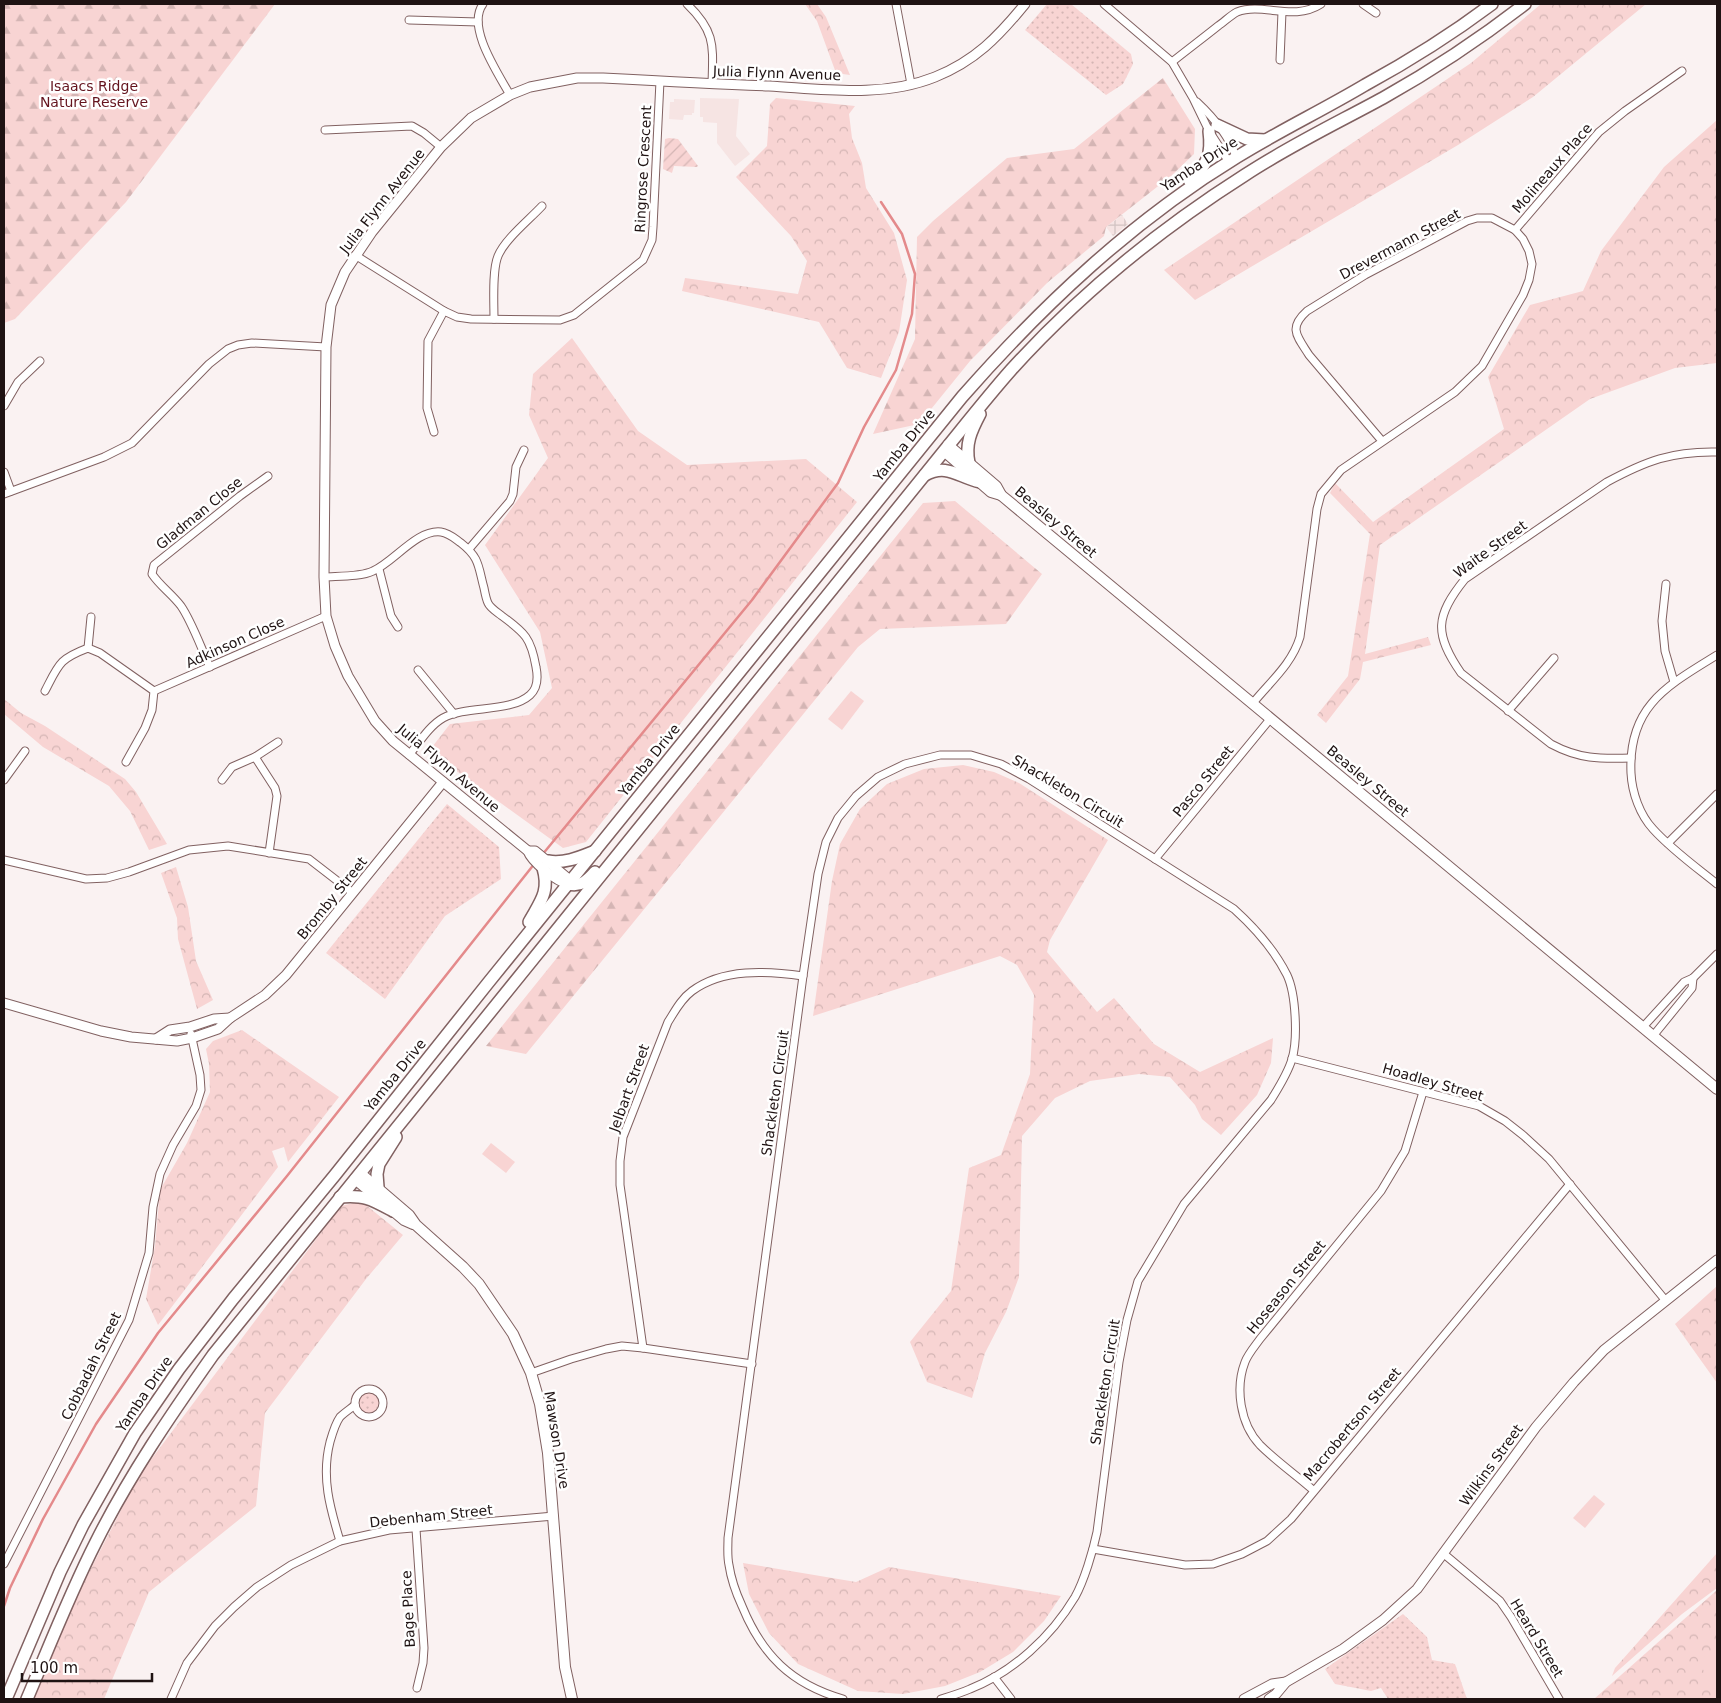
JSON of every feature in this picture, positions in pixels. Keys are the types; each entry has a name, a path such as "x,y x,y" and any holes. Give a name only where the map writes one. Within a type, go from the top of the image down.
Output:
{"main road":[{"name":"Yamba Drive","path":"6,1699 60,1572 98,1496 135,1433 197,1344 232,1299 344,1165 523,940 571,884 595,851 931,435 992,363 1036,317 1117,242 1174,198 1265,140 1408,60 1492,4"},
{"path":"27,1699 96,1542 151,1444 213,1355 988,397 1044,336 1092,291 1188,214 1243,176 1409,83 1462,49 1525,4"},
{"path":"1174,198 1185,184 1201,171 1206,163 1213,128 1247,139 1265,140"},
{"path":"1233,160 1243,176"},
{"path":"969,463 967,445 973,426 988,397"},
{"path":"931,435 946,448"},
{"name":"Beasley Street","path":"946,448 969,463 996,486 1001,495 1717,1089"},
{"name":"Beasley Street","path":"946,448 991,492 1001,495"},
{"path":"925,475 932,471 948,470 970,480 980,482"},
{"path":"572,910 575,896 571,884 586,882 605,860 627,842"},
{"path":"523,940 530,920 540,906 544,894 546,864 568,860 595,851"},
{"path":"378,1187 377,1174 379,1164 395,1141 400,1123"},
{"path":"344,1165 358,1176"},
{"name":"Mawson Drive","path":"358,1176 378,1187 479,1284 513,1334 531,1373 540,1404 548,1453 565,1667 572,1699"},
{"name":"Mawson Drive","path":"358,1176 393,1211 404,1220 416,1225"},
{"path":"340,1197 359,1196 370,1198 393,1211"}],"street":[{"path":"483,4 480,8 478,22 482,42 510,95"},
{"path":"687,4 699,15 710,34 712,46 712,84"},
{"path":"896,4 911,84"},
{"name":"Julia Flynn Avenue","path":"571,884 558,880 535,851 528,851 393,741 375,721 361,699 348,676 335,646 326,616 324,577 326,348 331,305 345,272 355,254 441,147 471,118 510,95 530,87 577,78 822,89 884,89 934,78 959,66 1000,34 1025,4"},
{"path":"1104,4 1169,59 1193,98 1210,115 1213,128 1233,149 1233,160"},
{"path":"1169,59 1236,12 1251,9 1302,12 1321,4"},
{"path":"1363,4 1376,13"},
{"path":"1280,60 1282,12"},
{"path":"410,20 478,22"},
{"name":"Molineaux Place","path":"1515,230 1599,132 1625,111 1682,71"},
{"name":"Ringrose Crescent","path":"355,254 444,311 457,317 471,319 560,320 574,316 643,260 648,250 652,236 660,81"},
{"path":"325,130 412,126 441,147"},
{"path":"494,319 495,265 498,256 504,246 542,206"},
{"name":"Drevermann Street","path":"1253,704 1288,663 1296,650 1300,637 1317,508 1321,494 1341,470 1455,392 1482,366 1523,295 1529,280 1532,264 1529,251 1523,239 1515,230 1492,218 1478,218 1467,221 1364,275 1307,311 1296,324 1299,340 1309,355 1382,441"},
{"path":"434,432 427,408 428,341 444,311"},
{"path":"4,472 7,493 104,457 132,443 209,364 228,349 238,345 252,343 326,348"},
{"path":"4,406 18,382 40,361"},
{"path":"469,549 510,502 516,467 524,450"},
{"name":"Waite Street","path":"1630,758 1599,759 1582,757 1566,752 1551,744 1508,711 1461,673 1451,659 1444,643 1441,627 1443,611 1465,579 1607,482 1630,469 1656,459 1681,453 1717,452"},
{"name":"Gladman Close","path":"210,667 183,609 175,597 148,572 154,565 240,496 268,476"},
{"path":"324,577 370,573 417,539 429,533 450,534 477,558 488,603 526,636 532,648 538,680 532,694 519,703 454,714 442,718 409,755"},
{"path":"379,568 391,616 398,627"},
{"path":"1666,584 1662,621 1665,651 1674,682"},
{"name":"Adkinson Close","path":"154,691 326,616"},
{"path":"88,648 91,617"},
{"path":"46,691 60,663 74,653 88,648 100,653 154,691 152,710 145,728 126,762"},
{"path":"1717,655 1674,682 1649,707 1637,726 1631,746 1630,758 1632,785 1644,816 1652,828 1717,884"},
{"path":"1508,711 1554,658"},
{"path":"418,670 454,714"},
{"name":"Pasco Street","path":"1155,859 1270,718"},
{"path":"222,780 232,767 255,757 278,742"},
{"path":"4,780 25,751"},
{"name":"Shackleton Circuit","path":"843,1699 831,1696 802,1681 780,1665 762,1646 747,1619 735,1590 728,1564 728,1538 803,976 818,874 826,842 838,818 856,796 878,777 905,764 940,756 971,755 1001,764 1029,780 1234,909 1256,928 1272,950 1287,976 1294,1001 1294,1032 1292,1058 1280,1086 1271,1100 1184,1204 1138,1281 1127,1320 1119,1362 1097,1532 1076,1596 1037,1645 1017,1662 971,1689 941,1699"},
{"path":"255,757 275,788 277,796 269,853"},
{"name":"Bromby Street","path":"4,1003 101,1031 171,1042 192,1038 218,1029 232,1017 265,995 286,975 443,782"},
{"path":"1668,843 1717,794"},
{"path":"4,860 86,878 107,878 189,850 228,846 309,859 353,893"},
{"path":"1643,1027 1684,982 1693,978 1717,954"},
{"name":"Jelbart Street","path":"643,1348 620,1185 620,1161 623,1137 668,1022 677,1006 690,992 704,983 721,977 744,973 773,972 803,976"},
{"path":"1653,1036 1692,988 1693,978"},
{"path":"156,1039 170,1030 190,1027 214,1019 232,1017"},
{"name":"Cobbadah Street","path":"4,1564 129,1320 149,1253 160,1174 172,1145 196,1106 201,1090 200,1075 190,1027"},
{"name":"Hoadley Street","path":"1292,1058 1479,1106 1505,1121 1549,1159 1666,1301"},
{"name":"Hoseason Street","path":"1313,1490 1259,1444 1247,1424 1241,1402 1239,1381 1245,1360 1260,1339 1381,1190 1394,1171 1405,1151 1423,1092"},
{"name":"Macrobertson Street","path":"1093,1548 1185,1565 1213,1564 1242,1554 1267,1541 1291,1519 1313,1490 1570,1184"},
{"name":"Wilkins Street","path":"1269,1699 1286,1682 1343,1649 1383,1620 1417,1589 1536,1427 1574,1382 1604,1350 1717,1260"},
{"path":"531,1373 571,1358 606,1348 622,1346 752,1364"},
{"path":"340,1541 329,1506 326,1482 326,1456 332,1435 340,1418 355,1405 360,1392 368,1389 377,1391 383,1398 383,1408 373,1417 360,1414 355,1405"},
{"name":"Debenham Street","path":"172,1699 187,1663 215,1626 234,1607 257,1587 291,1565 340,1541 389,1530 554,1516"},
{"name":"Bage Place","path":"416,1529 424,1648 423,1663 417,1688"},
{"name":"Heard Street","path":"1444,1554 1500,1601 1559,1699"},
{"path":"994,1677 1011,1699"},
{"name":"Wilkins Street","path":"1244,1699 1272,1684 1286,1682"}],"shaded area":[{"path":"700,98 739,99 736,136 750,154 735,166 717,143 717,123 703,122 703,117 700,117"},
{"path":"674,99 695,100 694,113 692,115 684,115 683,120 669,119 670,102 674,102"},
{"path":"1122,215 1128,224 1113,236 1106,227"}],"green space":[{"name":"Isaacs Ridge Nature Reserve","path":"4,4 275,4 126,202 15,319 4,323"},
{"path":"805,4 817,4 826,17 850,75 836,73 817,21"},
{"path":"1047,4 1071,4 1131,54 1133,64 1123,84 1106,95 1025,30"},
{"path":"1541,4 1646,4 1533,97 1458,145 1195,300 1164,270 1471,63"},
{"path":"1163,78 1195,129 1194,154 1171,176 1106,227 1104,236 1048,282 970,361 919,424 873,434 915,339 917,237 1007,158 1074,149"},
{"path":"776,98 855,106 849,114 852,138 862,163 866,188 894,233 907,280 899,332 881,378 847,368 819,322 682,291 685,278 798,294 807,261 791,236 736,177 767,146 770,104"},
{"path":"1717,120 1717,363 1675,368 1590,399 1380,545 1365,654 1428,637 1431,645 1363,662 1360,679 1326,723 1317,715 1348,676 1370,534 1330,493 1335,483 1373,522 1504,429 1488,377 1530,305 1583,291 1601,251 1664,167"},
{"path":"665,139 678,139 697,167 674,166 672,173 663,169"},
{"path":"572,338 638,431 687,465 806,459 857,502 586,842 563,848 429,751 450,724 529,715 552,688 540,632 485,545 548,458 529,415 533,374"},
{"path":"955,501 1042,574 1006,624 880,629 858,647 526,1054 486,1046 923,503"},
{"path":"851,691 864,701 842,730 828,719"},
{"path":"4,699 21,713 45,726 125,779 136,792 167,844 149,850 130,811 109,786 43,747 4,714"},
{"path":"963,765 994,772 1019,783 1108,840 1050,940 1047,952 1097,1012 1114,998 1154,1044 1200,1072 1273,1038 1271,1063 1257,1095 1221,1135 1202,1119 1195,1105 1170,1077 1139,1074 1090,1081 1055,1098 1022,1136 1019,1277 1006,1312 985,1353 972,1398 927,1382 910,1342 951,1291 969,1168 1001,1155 1030,1074 1034,995 1017,965 1000,956 813,1016 832,881 840,844 860,809 887,784 924,769"},
{"path":"447,804 499,847 501,879 445,916 385,999 326,953"},
{"path":"176,867 188,907 196,961 213,1000 197,1009 178,939 177,918 161,873"},
{"path":"242,1030 339,1097 288,1162 284,1147 272,1151 278,1167 158,1325 146,1299 155,1246 160,1190 187,1143 210,1092 209,1064 206,1049 213,1041"},
{"path":"491,1143 515,1162 506,1173 482,1154"},
{"path":"361,1201 403,1235 366,1279 265,1413 256,1506 149,1592 104,1699 24,1699 138,1477 341,1206"},
{"path":"1717,1286 1717,1383 1675,1324"},
{"path":"369,1393 376,1396 379,1403 376,1410 369,1413 362,1410 359,1403 362,1396"},
{"path":"1594,1495 1605,1504 1585,1528 1573,1518"},
{"path":"1717,1553 1717,1588 1682,1614 1612,1676 1615,1668"},
{"path":"743,1563 856,1582 889,1567 1061,1596 1044,1621 1013,1652 980,1672 945,1686 903,1694 858,1691 798,1664 769,1633 749,1594"},
{"path":"1717,1590 1717,1699 1594,1699"},
{"path":"1403,1614 1427,1637 1432,1660 1455,1664 1467,1699 1388,1699 1381,1688 1371,1691 1335,1684 1325,1669"},
{"path":"1717,1650 1717,1696 1698,1660"}],"waterway":[{"path":"542,855 752,600 838,483 864,427 896,370 912,314 915,274 902,234 881,202"},
{"path":"4,1606 10,1588 43,1519 96,1424 158,1333 287,1176 535,863"}]}
